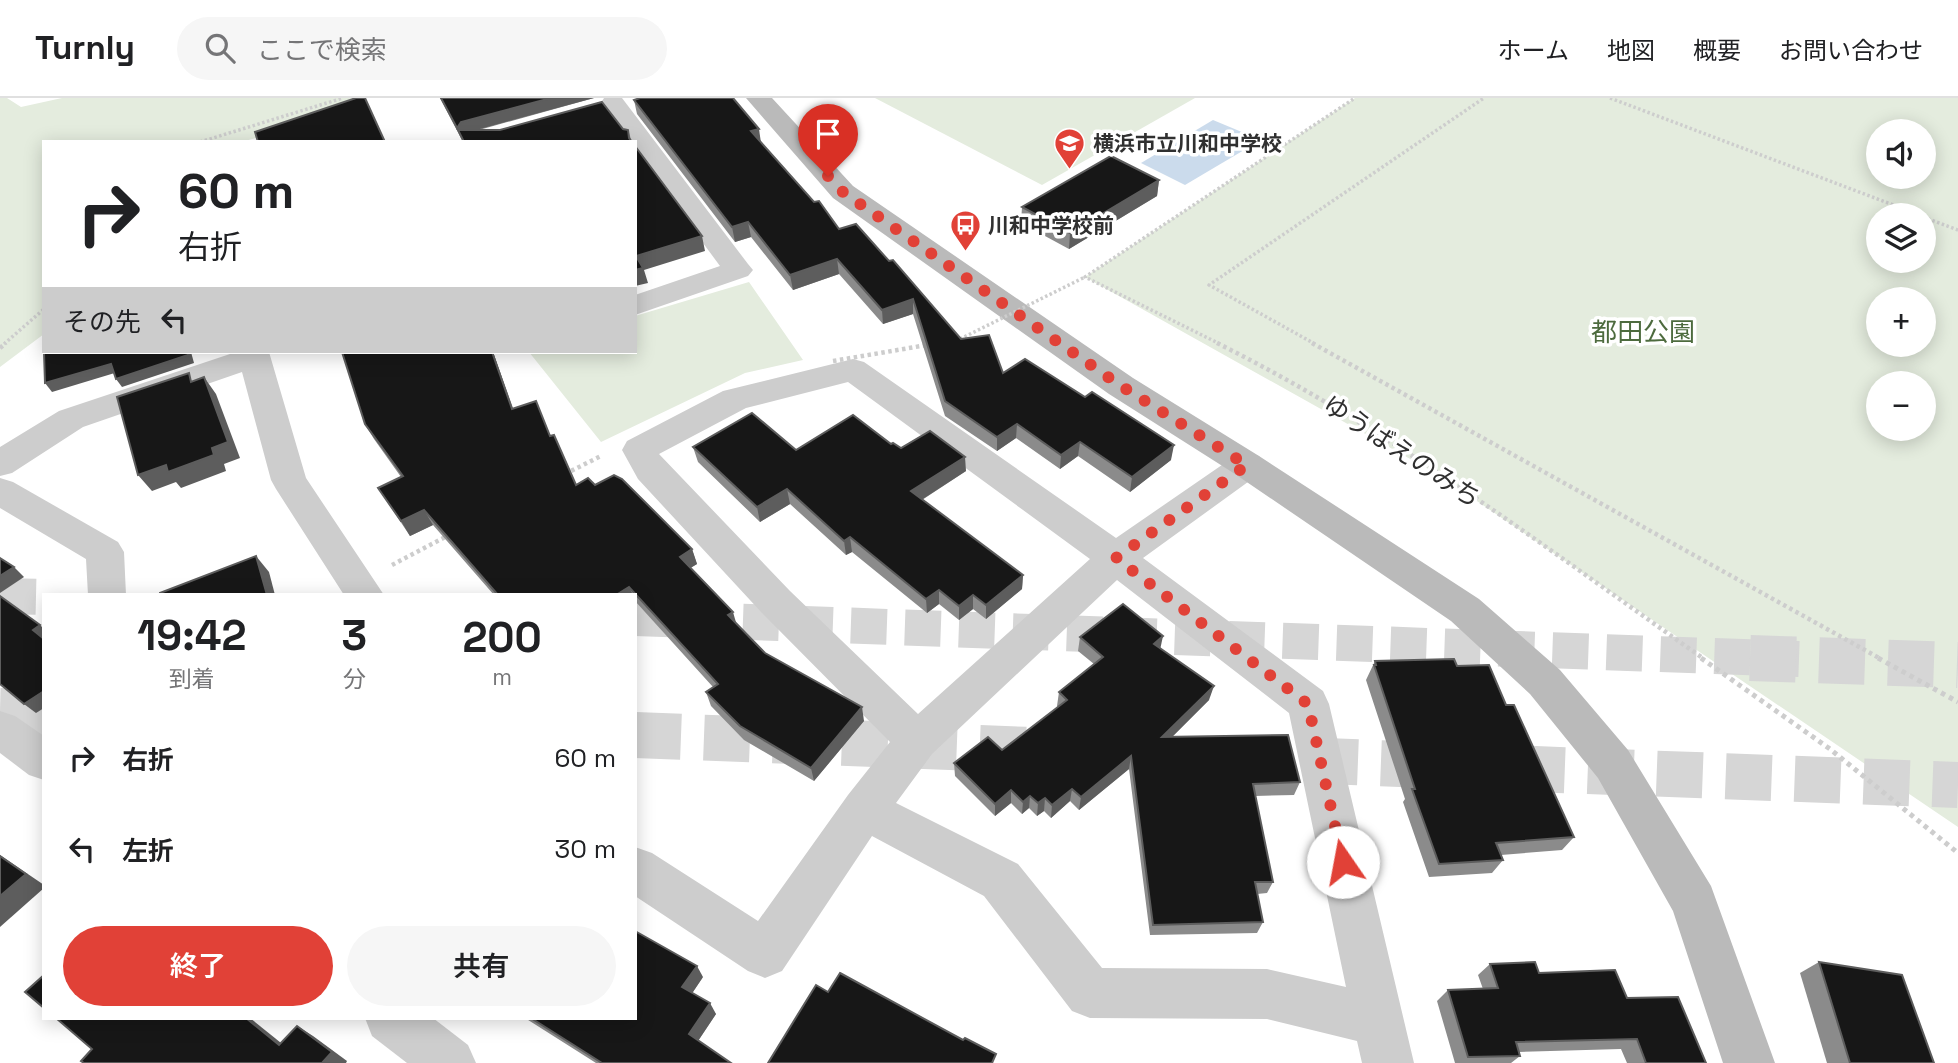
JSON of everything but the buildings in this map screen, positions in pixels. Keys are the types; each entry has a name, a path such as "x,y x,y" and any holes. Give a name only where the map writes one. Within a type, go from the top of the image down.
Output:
{"street":[{"path":"758,98 843,192 1121,386 1247,465 1465,610 1545,682 1613,764 1694,902 1749,1063"},
{"path":"611,104 738,270 637,305"},
{"path":"0,464 71,419 253,354 289,480 361,589"},
{"path":"917,741 650,470 639,450 735,399 853,370 1116,558 1308,704 1383,1041"},
{"path":"637,870 765,954 864,809 917,741 1116,558 1247,465"},
{"path":"0,491 105,552 107,593"},
{"path":"0,729 42,760"},
{"path":"864,809 1001,880 1090,993 1267,994 1383,1041"},
{"path":"393,1020 450,1063"}],"path":[{"path":"206,140 343,98"},
{"path":"950,341 964,339 1085,277 1355,98"},
{"path":"1484,98 1209,285 1958,702"},
{"path":"1610,98 1887,203"},
{"path":"1936,222 1958,230"},
{"name":"ゆうばえのみち","path":"1085,277 1292,380 1502,516 1830,748 1958,853"},
{"path":"0,348 42,311"},
{"path":"821,363 937,343"},
{"path":"564,475 613,449"},
{"path":"361,589 455,532"}],"green space":[{"path":"0,98 7,98 21,107 62,98 356,98 296,127 248,140 42,140 42,336 0,367"},
{"path":"875,98 1195,98 1042,185"},
{"name":"都田公園","path":"1355,98 1958,98 1958,827 1437,474 1085,277"},
{"path":"749,282 803,360 745,373 601,442 531,354 637,354 637,315"}],"water":[{"path":"1213,120 1261,140 1185,185 1141,163"}],"tunnel":[{"path":"0,596 42,597"},
{"path":"637,618 1799,659"},
{"path":"1750,658 1958,665"},
{"path":"0,711 42,712"},
{"path":"637,735 1057,751"},
{"path":"1243,758 1958,785"}],"place":[{"name":"横浜市立川和中学校","path":"1070,171"},
{"name":"川和中学校前","path":"965,253"}],"route":[{"path":"828,176 843,192 1121,386 1247,465 1116,558 1308,704 1343,862"}]}
